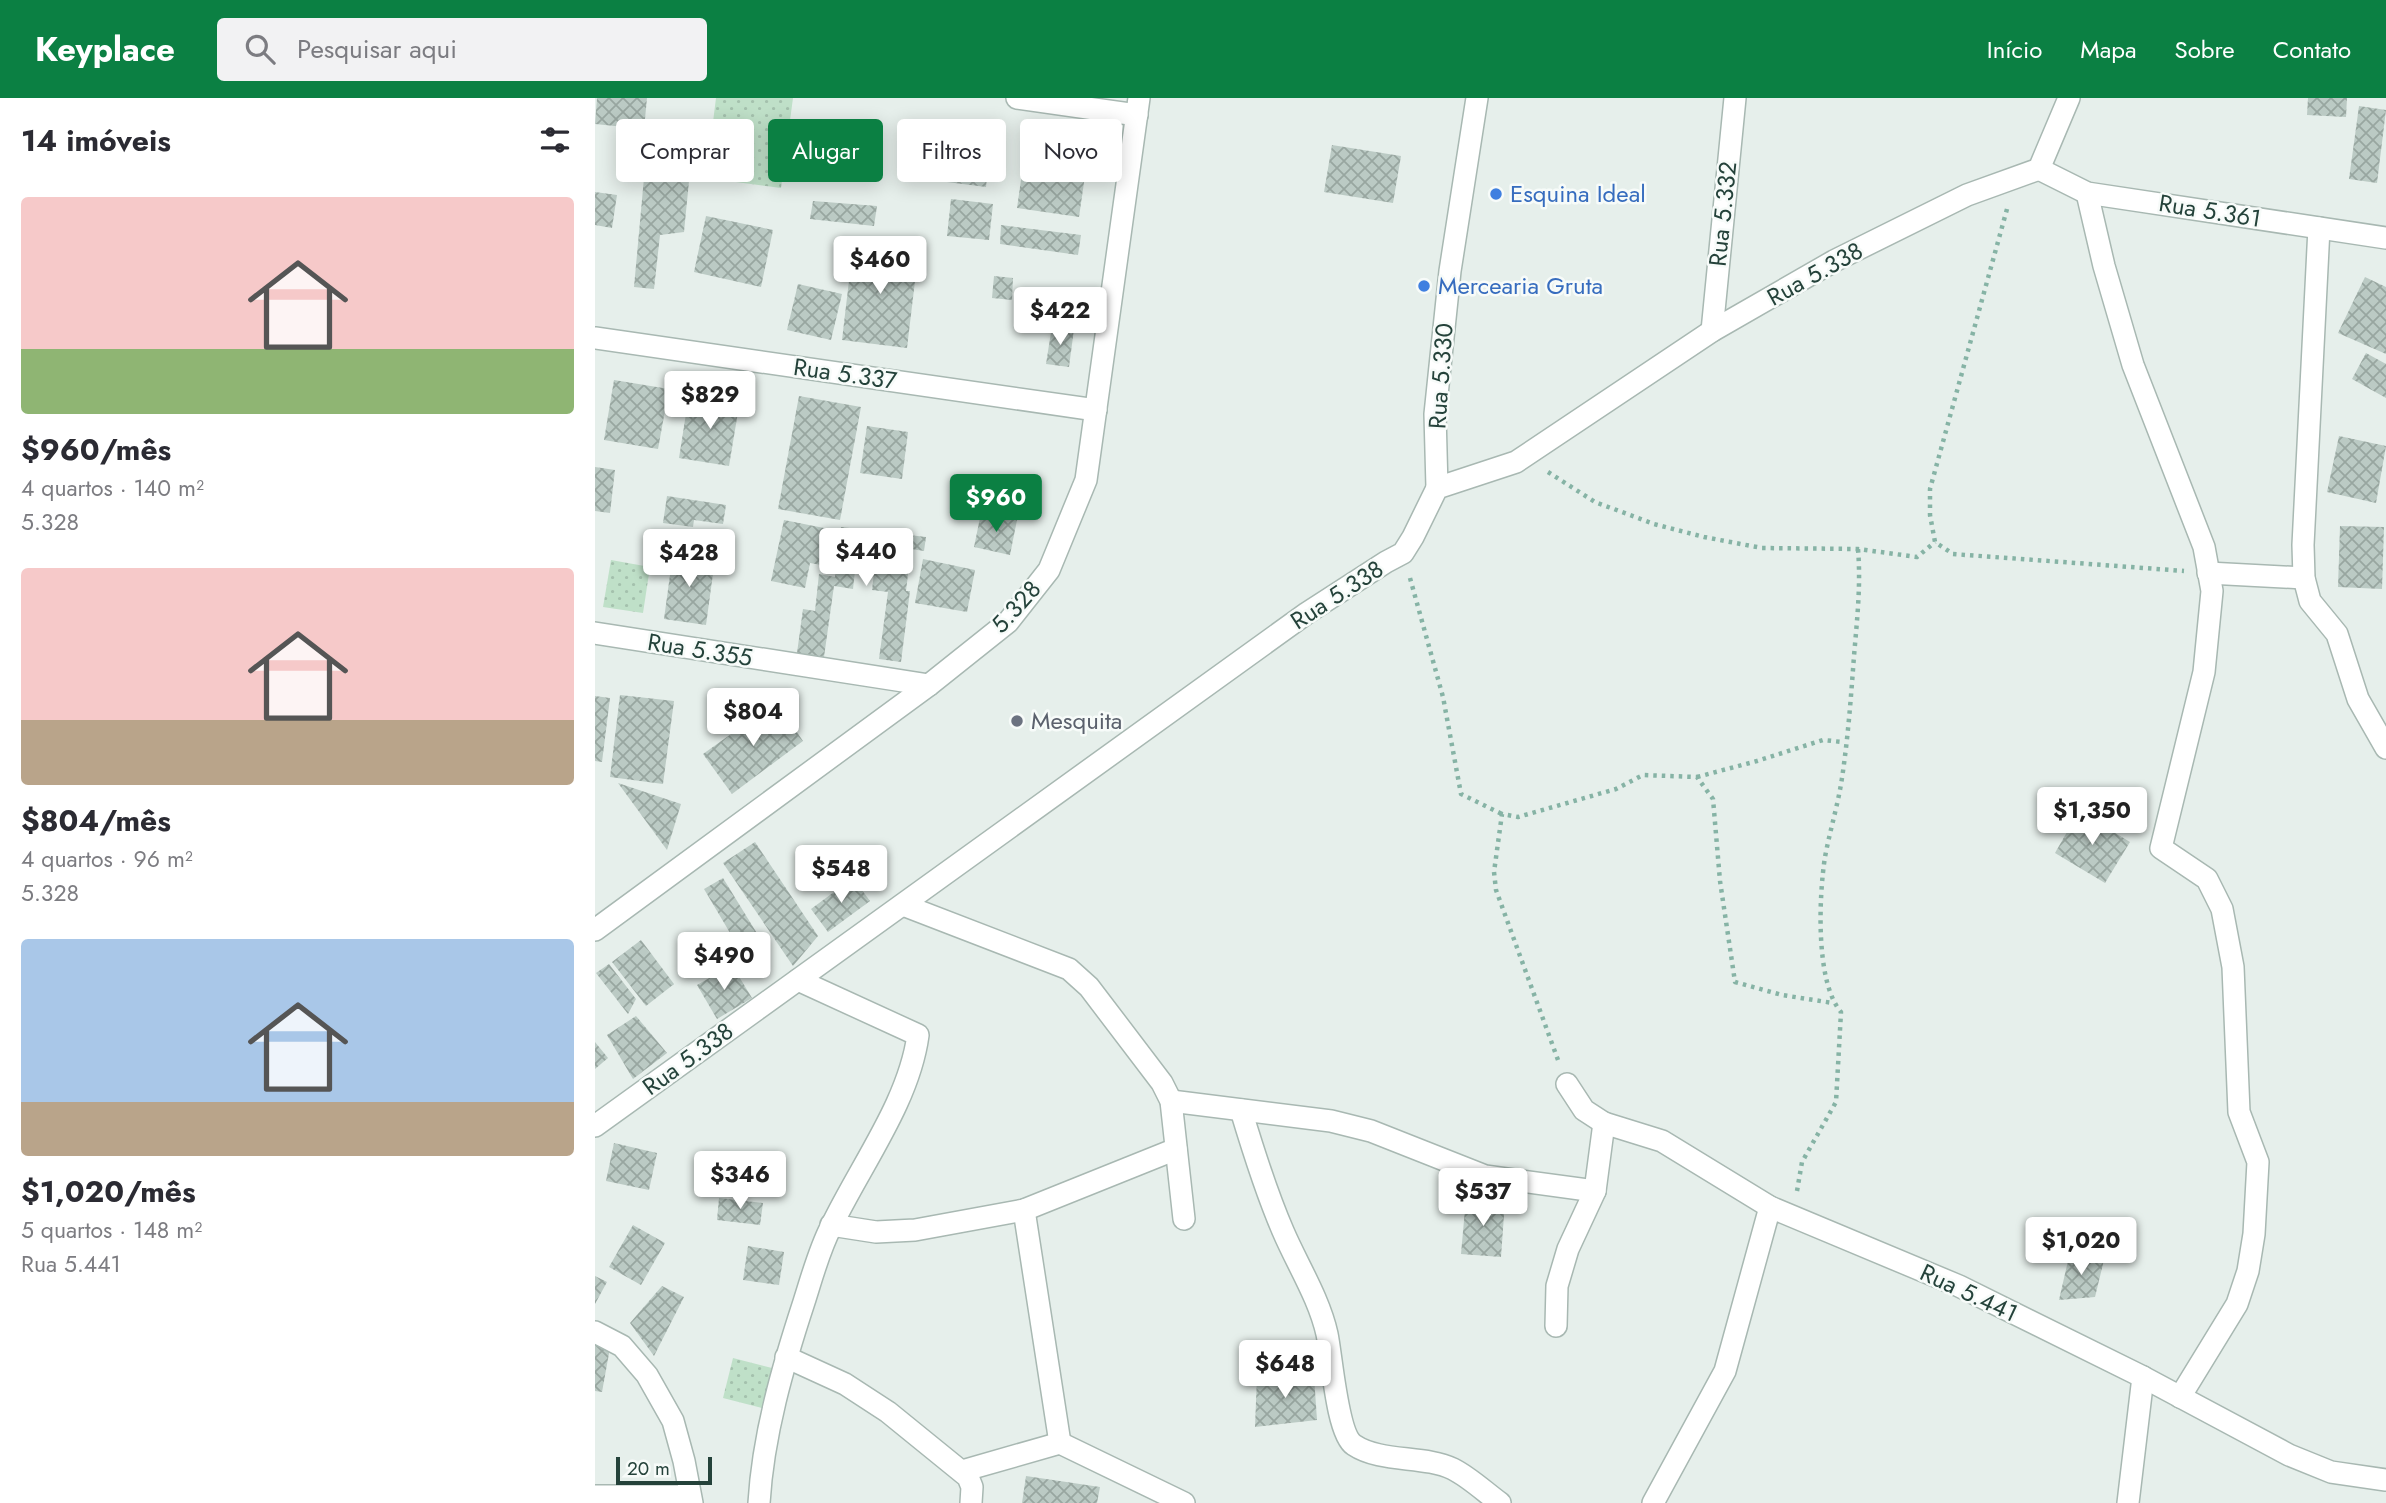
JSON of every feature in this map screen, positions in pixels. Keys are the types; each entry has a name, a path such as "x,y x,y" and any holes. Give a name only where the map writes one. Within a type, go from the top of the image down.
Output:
{"street":[{"path":"1017,98 1138,106"},
{"name":"Rua 5.330","path":"1437,488 1435,414 1450,271 1477,98"},
{"name":"Rua 5.332","path":"1712,331 1735,98"},
{"path":"2039,169 2069,98"},
{"name":"5.328","path":"595,930 929,685 1008,622 1049,570 1086,480 1138,106"},
{"name":"Rua 5.338","path":"595,1126 1307,613 1403,553 1437,488 1516,462 1712,331 1835,261 1967,195 2039,169"},
{"name":"Rua 5.361","path":"2039,169 2087,192 2386,238"},
{"path":"2087,192 2104,266 2133,365 2204,547 2212,591 2204,672 2161,848 2207,879 2223,909 2233,967 2239,1112 2258,1162 2255,1234 2248,1271 2237,1304 2180,1397"},
{"path":"2319,228 2303,545 2304,578 2310,601 2337,634 2358,699 2386,748"},
{"name":"Rua 5.337","path":"595,338 1096,410"},
{"path":"2208,573 2304,578"},
{"name":"Rua 5.355","path":"595,633 929,685"},
{"path":"904,905 1069,969 1089,987 1162,1083 1171,1101 1184,1219"},
{"path":"759,1503 761,1470 786,1357 823,1243 880,1137 915,1058 918,1035 798,980"},
{"name":"Rua 5.441","path":"1567,1084 1584,1110 1604,1123 1662,1141 1770,1207 1959,1286 2143,1377 2288,1455 2331,1472 2386,1480"},
{"path":"1171,1101 1331,1121 1371,1131 1485,1176 1595,1191"},
{"path":"1241,1110 1282,1230 1326,1330 1340,1420 1346,1438 1355,1446 1370,1452 1452,1469 1500,1503"},
{"path":"1556,1326 1557,1286 1568,1249 1595,1191 1604,1123"},
{"path":"831,1225 876,1232 915,1230 1024,1210 1176,1149"},
{"path":"1653,1503 1725,1371 1770,1207"},
{"path":"1024,1210 1060,1443"},
{"path":"595,1332 622,1346 647,1375 673,1422 691,1499 595,1496"},
{"path":"786,1357 845,1384 877,1405 962,1471 972,1487 971,1503"},
{"path":"2129,1503 2143,1377"},
{"path":"962,1471 1060,1443 1184,1503"}],"path":[{"path":"2015,178 1930,489 1930,515 1935,542 1953,554 2208,573"},
{"path":"1524,457 1595,502 1654,524 1704,537 1762,548 1858,550 1917,557 1935,542"},
{"path":"1793,1216 1802,1163 1836,1102 1842,1013 1833,1003 1826,979 1820,931 1825,859 1842,781 1848,730 1860,579 1858,550"},
{"path":"1403,553 1443,697 1461,794 1502,814 1518,817 1616,789 1643,775 1697,777 1823,740 1842,742"},
{"path":"1697,777 1713,799 1720,881 1735,982 1783,995 1833,1003"},
{"path":"1502,814 1494,872 1496,890 1567,1084"}],"green space":[{"path":"716,98 793,98 790,119 768,119 768,182 782,182 781,188 736,182 754,182 754,119 713,119"},
{"path":"611,560 650,567 643,613 603,607"},
{"path":"733,1358 772,1368 762,1408 723,1398"}],"building":[{"path":"597,98 647,98 645,119 616,119 616,126 595,124"},
{"path":"2308,98 2347,98 2346,117 2307,115"},
{"path":"2359,106 2386,110 2377,183 2349,179"},
{"path":"1332,145 1401,156 1393,203 1324,192"},
{"path":"644,182 689,182 684,232 660,235 654,289 634,287"},
{"path":"947,182 987,182 986,187"},
{"path":"1021,182 1084,182 1079,217 1017,208"},
{"path":"595,192 617,195 612,228 595,225"},
{"path":"951,199 993,204 989,240 947,236"},
{"path":"813,201 877,206 874,226 810,219"},
{"path":"706,216 773,230 761,287 694,272"},
{"path":"1001,225 1081,235 1078,255 1000,244"},
{"path":"863,240 890,244 889,252 918,256 907,348 842,340 852,255 861,257"},
{"path":"994,276 1013,278 1012,300 992,298"},
{"path":"2365,277 2386,287 2386,354 2338,333"},
{"path":"798,284 842,294 831,340 787,330"},
{"path":"1052,326 1074,329 1069,367 1046,364"},
{"path":"2366,353 2386,364 2386,398 2352,379"},
{"path":"614,380 669,389 658,449 604,440"},
{"path":"714,396 740,400 729,466 679,458 688,401 713,405"},
{"path":"799,396 861,407 840,520 778,509"},
{"path":"867,426 908,432 902,479 860,473"},
{"path":"2339,436 2386,446 2376,503 2327,492"},
{"path":"595,467 615,470 610,513 595,511"},
{"path":"667,496 726,505 723,524 694,520 693,527 663,523"},
{"path":"981,513 1017,520 1010,555 974,547"},
{"path":"784,520 834,530 827,566 810,563 805,588 771,581"},
{"path":"2340,526 2384,527 2382,589 2338,587"},
{"path":"841,527 926,537 924,551 911,549 906,591 910,591 901,662 879,659 888,592 872,590 875,564 856,562 853,589 834,586 824,657 797,653 803,609 815,611 819,574 835,577"},
{"path":"673,553 715,559 706,625 664,619"},
{"path":"923,559 975,570 967,612 915,603"},
{"path":"620,695 674,701 663,784 610,777"},
{"path":"595,696 610,698 602,762 595,761"},
{"path":"776,702 803,741 732,794 703,754"},
{"path":"618,783 681,804 667,850"},
{"path":"2079,811 2130,842 2105,883 2055,853"},
{"path":"755,842 818,936 793,966 723,863"},
{"path":"723,878 758,935 749,965 704,889"},
{"path":"853,878 870,901 828,932 811,909"},
{"path":"641,940 674,984 646,1006 612,962"},
{"path":"609,964 636,999 628,1014 596,973"},
{"path":"732,965 752,998 717,1019 697,985"},
{"path":"636,1016 667,1053 633,1079 607,1035"},
{"path":"595,1042 608,1058 595,1069"},
{"path":"614,1143 657,1153 649,1190 606,1181"},
{"path":"719,1198 763,1203 760,1225 717,1220"},
{"path":"1466,1198 1505,1201 1501,1257 1461,1254"},
{"path":"633,1225 665,1243 641,1285 609,1267"},
{"path":"748,1246 784,1252 779,1285 743,1280"},
{"path":"2070,1252 2104,1260 2095,1297 2059,1300"},
{"path":"595,1276 607,1282 595,1304"},
{"path":"662,1286 684,1297 654,1356 630,1323"},
{"path":"595,1345 610,1348 602,1392 595,1391"},
{"path":"1257,1376 1314,1376 1317,1420 1255,1427"},
{"path":"1026,1476 1100,1487 1097,1503 1022,1503"}],"place":[{"name":"Esquina Ideal","path":"1496,194"},
{"name":"Mercearia Gruta","path":"1424,286"},
{"name":"Mesquita","path":"1017,721"}]}
